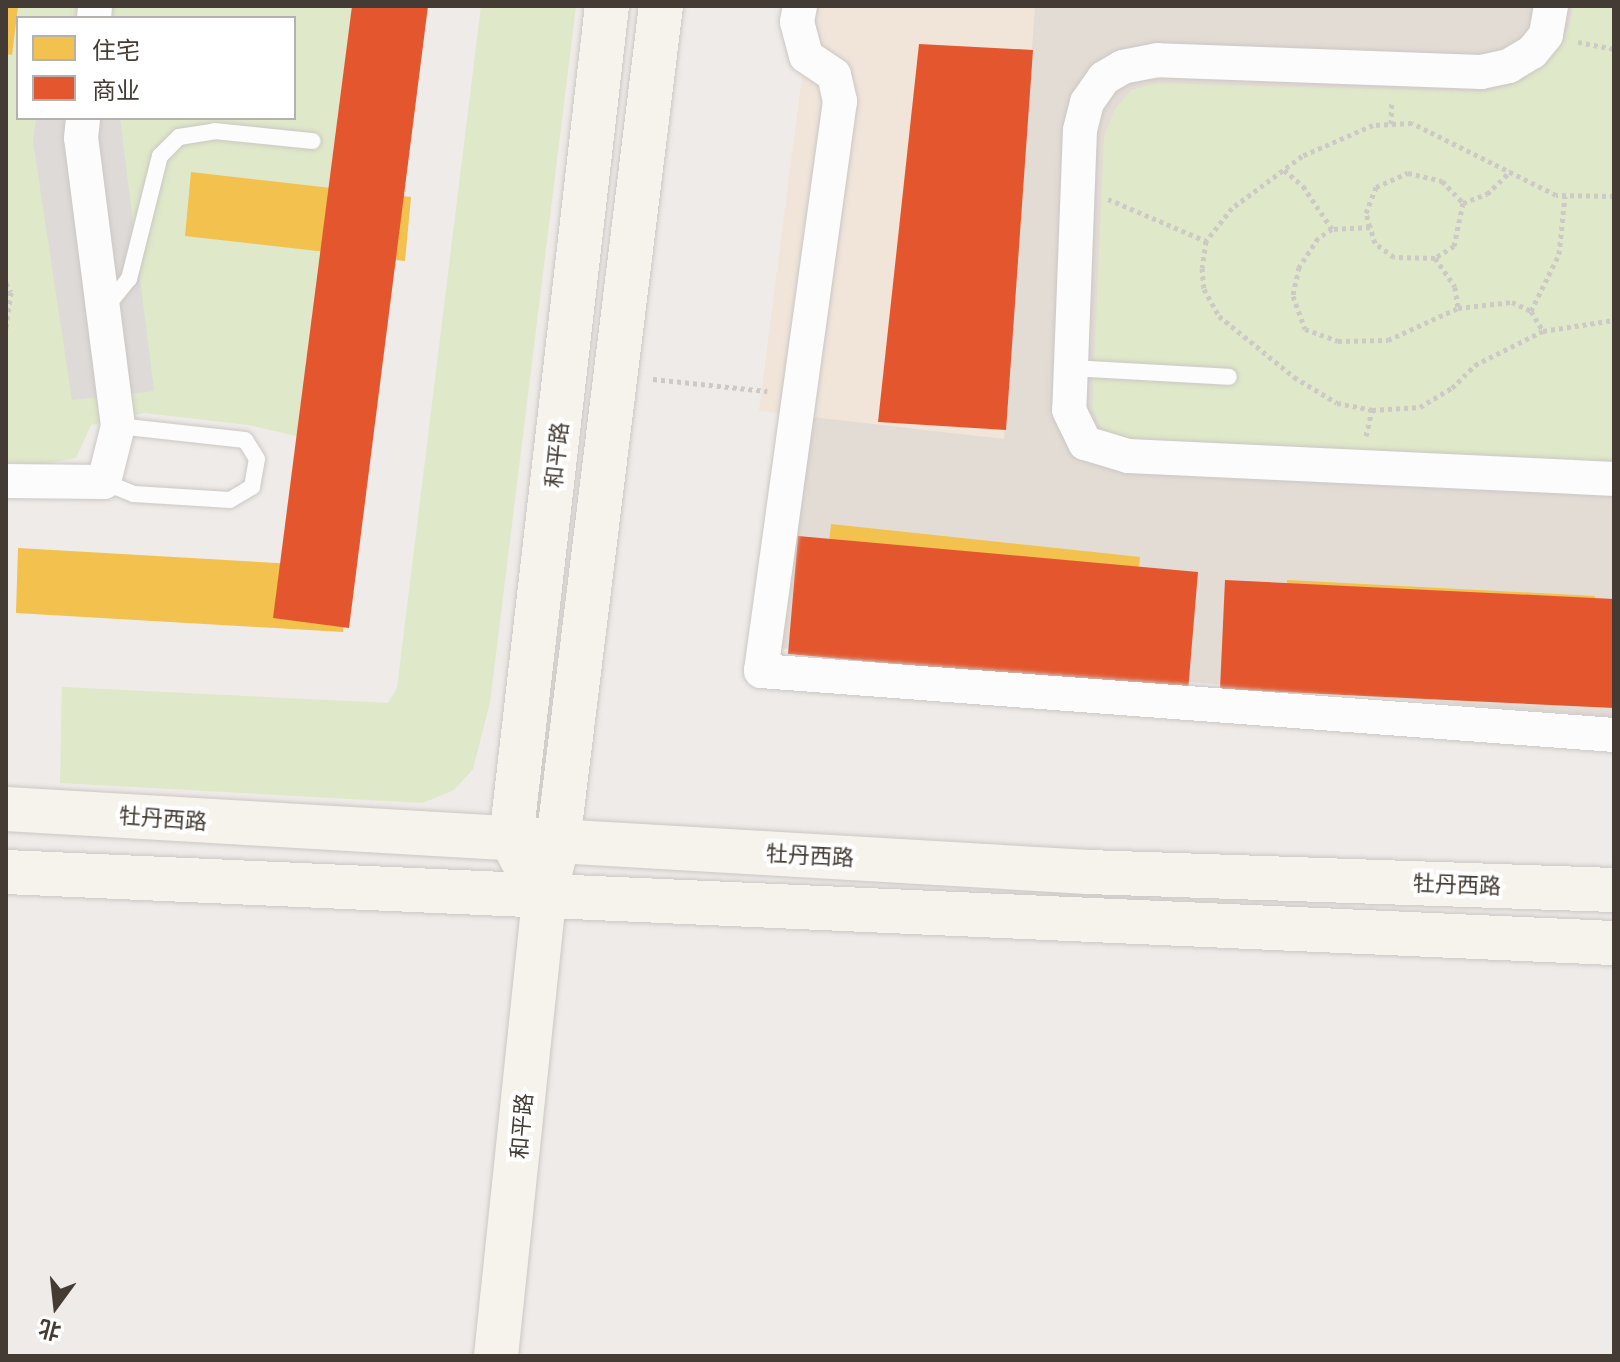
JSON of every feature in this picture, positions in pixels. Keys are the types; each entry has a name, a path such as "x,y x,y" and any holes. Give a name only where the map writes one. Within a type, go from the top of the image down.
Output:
{"street":[{"name":"和平路","path":"511,839 607,6"},
{"name":"和平路","path":"496,1356 544,896 558,842 661,6"},
{"path":"800,6 797,22 806,56 834,75 840,101 761,671 1614,735"},
{"path":"1551,6 1546,35 1532,52 1509,66 1481,72 1158,60 1123,67 1104,78 1087,102 1080,130 1069,410 1085,443 1128,456 1614,479"},
{"path":"6,481 104,482 118,426 81,138 83,120"},
{"name":"牡丹西路","path":"6,809 1088,872 1614,890"},
{"path":"511,839 544,896"},
{"path":"6,872 1614,943"}],"lane":[{"path":"105,308 129,279 160,156 179,137 215,131 312,141"},
{"path":"1070,368 1229,377"},
{"path":"104,482 134,494 230,500 252,487 257,459 245,440 118,426"}],"path":[{"path":"1614,196 1565,196 1412,123 1373,125 1284,170 1232,208 1206,241 1204,289 1219,316 1294,377 1337,403 1372,410 1420,407 1452,388 1475,365 1543,331 1614,320"},
{"path":"1284,170 1303,186 1332,229"},
{"path":"1463,203 1487,194 1511,171"},
{"path":"1408,173 1442,181 1463,203 1454,246 1435,258 1394,257 1375,243 1366,213 1376,187 1408,173"},
{"path":"1077,194 1116,200 1206,241"},
{"path":"1531,311 1559,254 1565,196"},
{"path":"1370,227 1332,229 1318,238 1299,267 1293,296 1305,329 1338,341 1388,340 1458,308 1512,302 1531,311 1543,331"},
{"path":"1435,258 1455,287 1458,308"},
{"path":"6,283 11,292 6,329"},
{"path":"650,379 800,394"}],"shaded area":[{"path":"811,6 1035,6 1004,439 759,411"},
{"path":"851,6 1614,6 1614,717 778,648"},
{"path":"36,120 120,120 154,391 72,400 33,141"}],"green space":[{"path":"6,6 376,6 318,441 248,425 144,413 91,425 76,458 36,465 6,462"},
{"path":"481,6 576,6 490,702 473,769 454,790 423,803 60,783 62,687 388,703 397,688"},
{"path":"1573,6 1614,6 1614,468 1117,444 1101,428 1092,409 1104,136 1115,109 1131,90 1156,83 1484,92 1519,83 1551,57 1568,30"}],"building: 住宅":[{"path":"6,6 18,6 12,55 6,54"},
{"path":"191,172 411,197 405,261 185,236"},
{"path":"831,524 1140,557 1132,643 822,610"},
{"path":"18,548 346,567 343,632 16,613"},
{"path":"1287,580 1595,596 1591,682 1283,666"}],"building: 商业":[{"path":"352,6 428,6 349,628 273,618"},
{"path":"919,44 1033,50 1006,430 878,422"},
{"path":"798,536 1198,572 1188,691 788,654"},
{"path":"1225,580 1614,599 1614,708 1220,689"}]}
